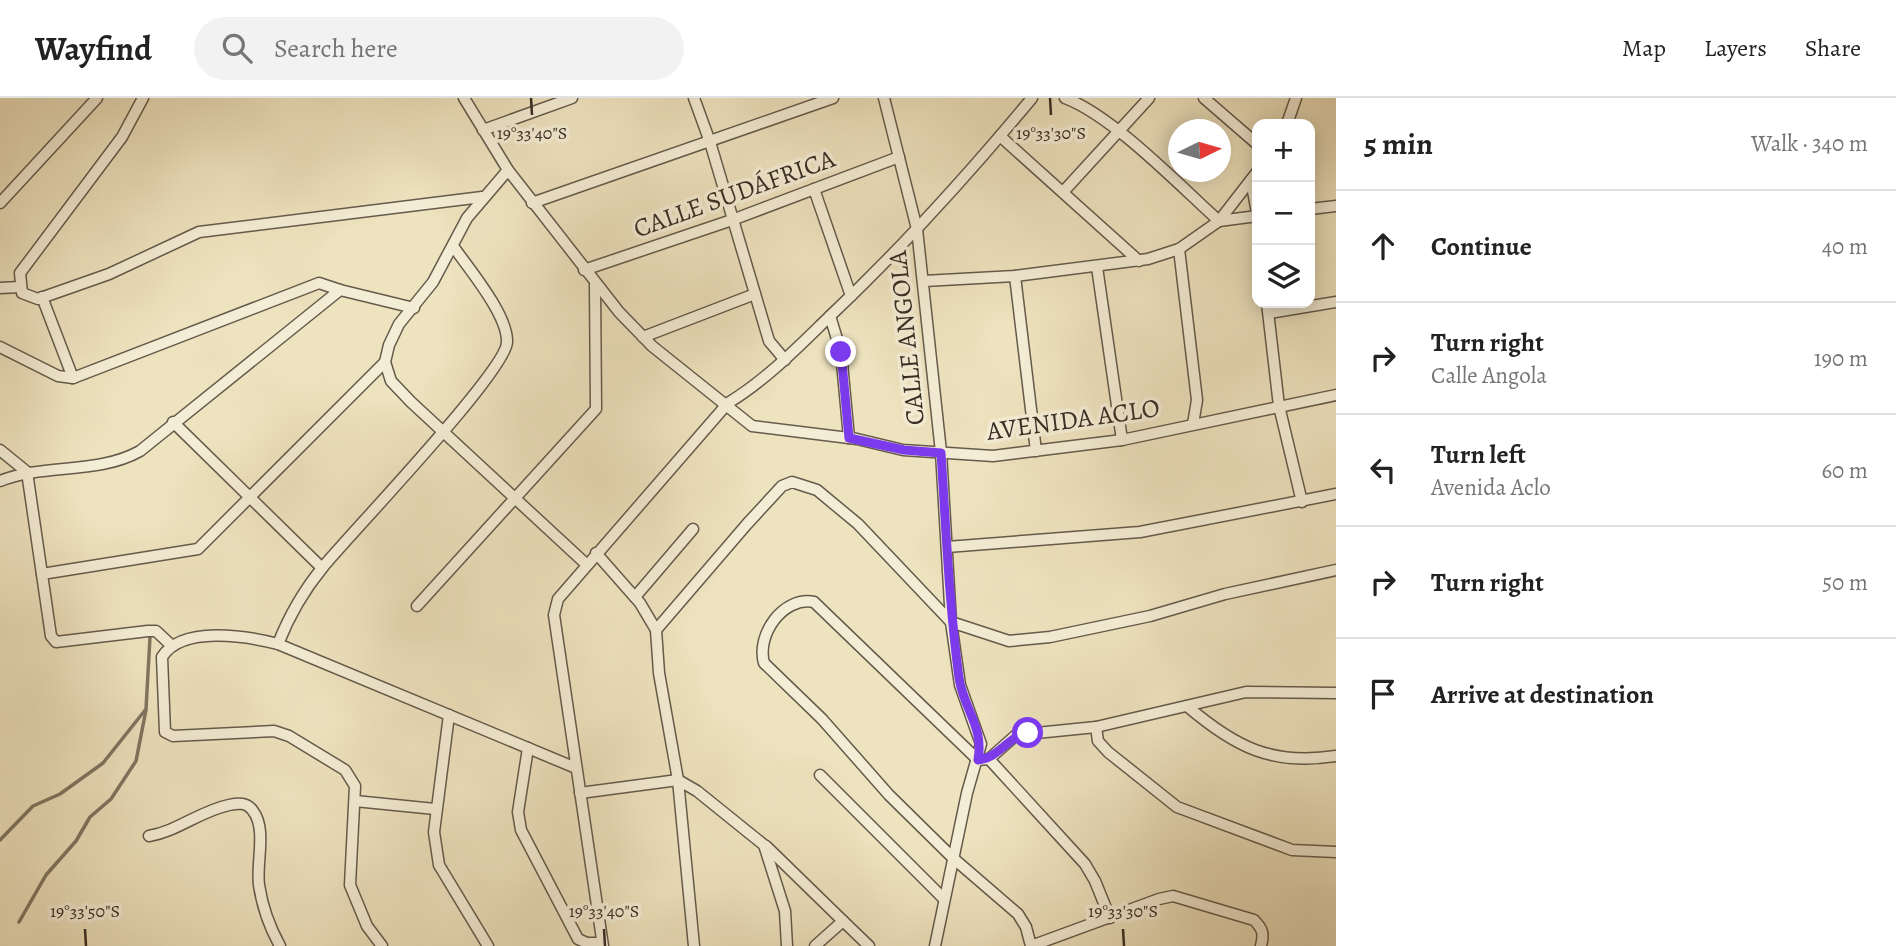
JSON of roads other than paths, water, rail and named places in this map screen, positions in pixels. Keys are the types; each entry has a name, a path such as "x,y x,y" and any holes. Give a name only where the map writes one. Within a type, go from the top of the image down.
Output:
{"street":[{"path":"0,203 97,98"},
{"path":"143,98 122,137 20,273 22,293 29,298 42,297 108,274 208,230 482,197"},
{"name":"AVENIDA ACLO","path":"464,98 531,203 596,285 643,337 728,403 741,419 752,426 849,438 904,450 993,456 1122,440 1336,395"},
{"path":"483,130 572,98"},
{"path":"694,98 710,142 769,341 785,360"},
{"path":"531,203 833,98"},
{"name":"CALLE ANGOLA","path":"884,98 917,229 941,453 951,622 960,685 980,734 984,760 967,793 935,946"},
{"path":"528,748 519,812 521,830 578,939 587,943 603,944 554,615 558,599 728,403 758,385 851,296 917,229 1032,98"},
{"path":"1065,98 1090,111 1119,133 1219,220 1252,216"},
{"path":"1063,192 1149,98"},
{"path":"1205,98 1252,140"},
{"path":"1289,119 1296,98"},
{"path":"1000,136 1139,261"},
{"name":"CALLE SUDÁFRICA","path":"584,270 732,220 899,157"},
{"path":"391,381 386,362 389,345 399,324 433,282 482,197 508,170"},
{"path":"924,281 1015,276 1097,267 1139,261 1179,249 1219,220 1252,179"},
{"path":"814,189 851,296"},
{"path":"1315,208 1336,206"},
{"path":"278,645 290,615 322,568 442,432 505,353 506,326 453,246"},
{"path":"1179,249 1197,400 1194,424"},
{"path":"1097,267 1122,440"},
{"path":"1015,276 1036,451"},
{"path":"0,347 58,376 73,378 319,283 414,308"},
{"path":"417,606 596,409 596,285"},
{"path":"0,288 20,287"},
{"path":"0,481 27,471 125,459 340,290"},
{"path":"643,337 755,294"},
{"path":"42,297 73,378"},
{"path":"1315,304 1336,302"},
{"path":"1268,308 1279,406 1302,502"},
{"path":"830,316 841,352 849,438"},
{"path":"42,574 198,549 386,362"},
{"path":"371,376 386,376 442,432 586,564"},
{"path":"173,422 322,568"},
{"path":"0,450 27,471 51,636 56,642 156,631 171,645"},
{"path":"656,630 747,524 782,486 792,482 817,490 858,524 951,622 1009,641 1051,637 1150,616 1225,594 1336,570"},
{"path":"947,547 1140,532 1336,494"},
{"path":"635,597 693,529"},
{"path":"596,553 635,597 656,630 659,673 678,780 694,946"},
{"path":"1110,918 1085,864 984,760 814,602 802,600 791,604 765,635 761,652 764,663 822,719 889,796 953,858 1018,914 1026,927 1031,946 1110,918 1158,899 1173,896 1254,920 1264,935 1261,946"},
{"path":"382,946 367,926 350,885 355,786 345,770 289,736 260,730 173,736 165,732 162,657 171,645 225,635 246,636 278,645 576,768"},
{"path":"984,760 1016,735 1096,727 1259,691 1336,693"},
{"path":"1188,706 1217,732 1264,755 1273,758 1336,756"},
{"path":"449,715 433,832 439,866 488,946"},
{"path":"1096,727 1098,741 1108,752 1177,807 1292,850 1336,852"},
{"path":"820,775 944,899"},
{"path":"580,793 678,780 697,791 764,845 869,946"},
{"path":"355,801 435,809"},
{"path":"149,836 166,833 195,817 228,806 244,803 251,807 256,814 259,832 259,884 280,946"},
{"path":"764,845 785,911 787,946"},
{"path":"815,946 843,921"}],"waterway":[{"path":"0,840 33,806 60,794 103,763 146,709 150,637"},
{"path":"19,922 46,875 76,841 90,817 111,799 136,761 146,710"}]}
